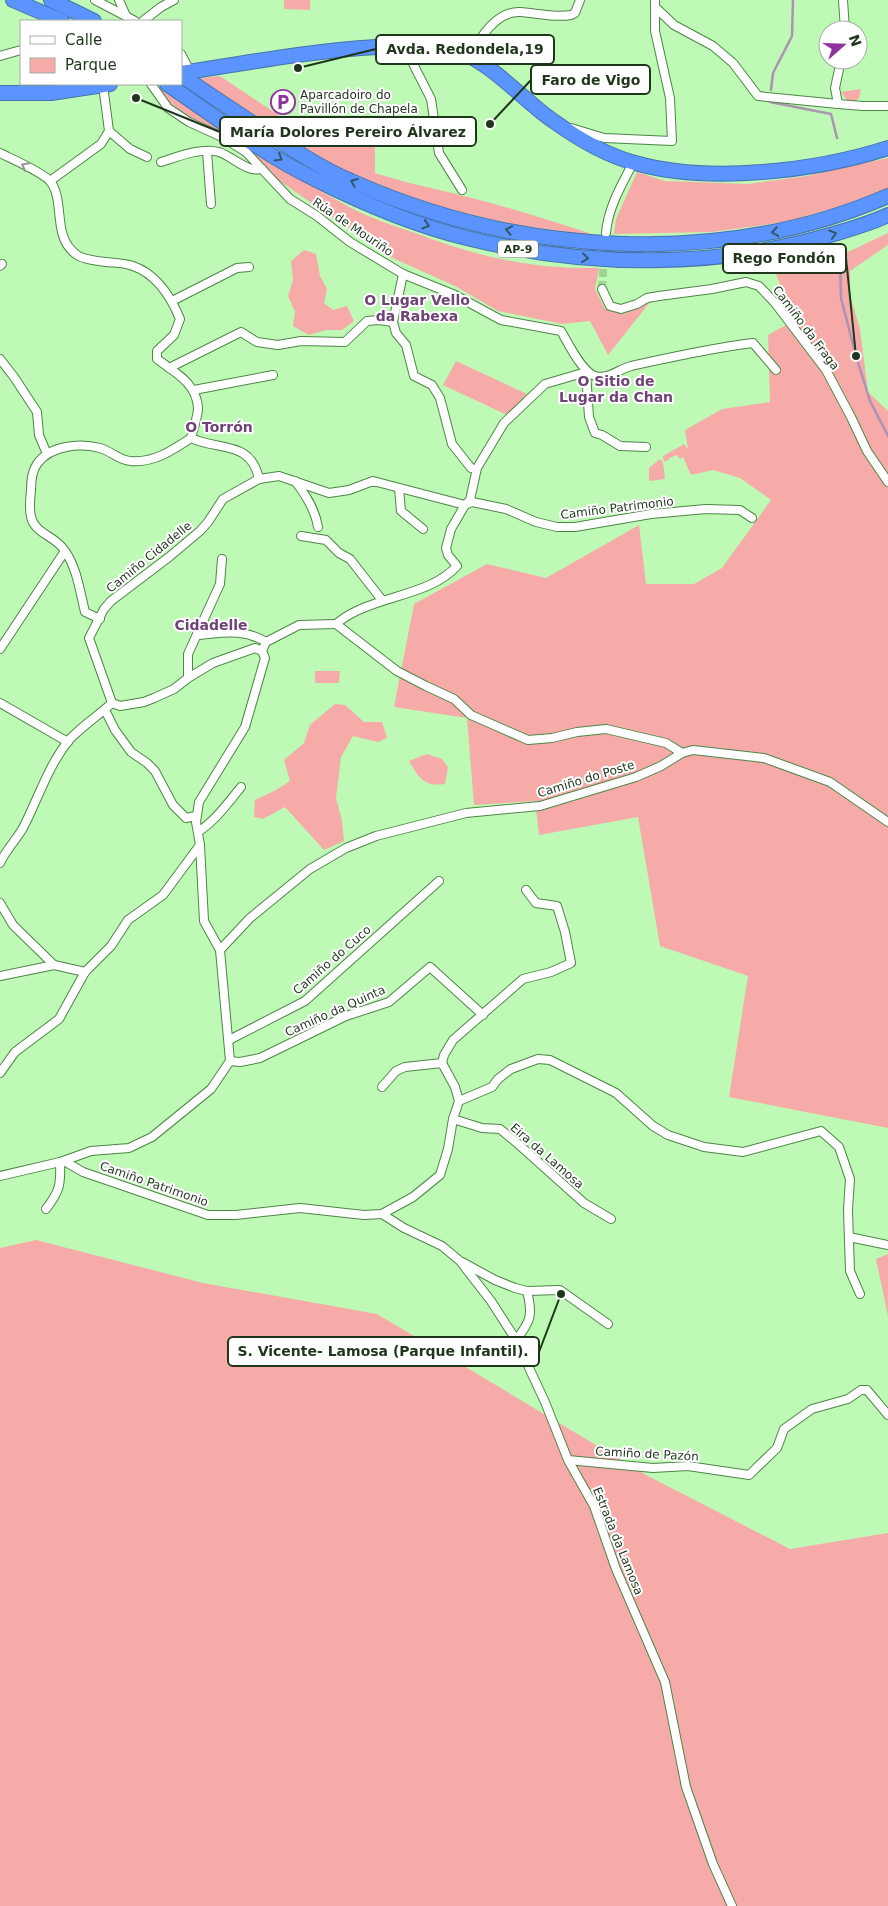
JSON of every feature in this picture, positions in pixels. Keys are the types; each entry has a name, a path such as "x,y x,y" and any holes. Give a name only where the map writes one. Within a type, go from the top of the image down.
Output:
{"highway":[{"path":"13,0 60,20"},
{"path":"51,0 92,20"},
{"path":"184,73 329,50 428,44 456,50 482,64 561,126 596,148 633,163 663,170 709,173 744,172 828,162 888,148"},
{"name":"AP-9","path":"184,73 201,89 301,154 350,181 397,200 477,224 548,237 629,245 713,241 784,230 859,209 888,196"},
{"path":"0,92 51,93 100,85"},
{"name":"AP-9","path":"168,85 250,141 311,178 397,216 466,238 526,250 594,259 654,261 734,256 804,243 874,222 888,215"}],"street":[{"path":"95,0 133,20"},
{"path":"120,0 126,16"},
{"path":"144,20 160,4 174,0"},
{"path":"470,57 481,36 500,19 514,13 548,16 572,15 575,13 580,0"},
{"path":"843,0 844,20"},
{"path":"655,4 674,25 713,46 733,63 758,96 863,106 888,106"},
{"path":"561,126 604,138 672,141 670,98 655,31 655,4"},
{"path":"404,46 430,99 439,154 462,190"},
{"path":"0,56 20,50"},
{"path":"182,60 184,73"},
{"path":"838,104 835,88 839,70"},
{"path":"50,181 102,144 109,131 106,85"},
{"name":"Rúa de Mouriño","path":"152,85 168,108 189,122 222,137 246,152 290,199 317,216 350,242 403,274 455,295 501,320 561,331 586,372"},
{"path":"109,131 130,149 147,157"},
{"path":"207,152 211,204"},
{"path":"161,162 207,152 218,152 250,168 262,169"},
{"path":"0,153 50,181 54,191 63,238 67,247 78,257 132,265 155,278 172,301 180,319 174,335 157,351 157,358 182,377 194,390 198,409 191,438 167,453 148,460 130,462 102,448 83,445 70,446 47,454 37,464 32,478 29,508 31,519 39,530 59,542 65,550 72,562 85,612 100,619"},
{"path":"606,234 607,220 612,204 633,163"},
{"path":"172,301 237,268 248,268"},
{"path":"403,274 393,322 396,333 406,345 414,376 432,385 440,398 452,444 471,468"},
{"name":"Camiño da Fraga","path":"602,289 610,306 621,309 647,298 746,282 759,286 776,303 826,370 867,451 888,482"},
{"path":"169,368 241,332 257,342 278,345 301,340 345,342 367,321 393,322"},
{"path":"336,624 344,617 382,600 437,581 450,574 457,566 448,555 446,548 451,530 473,494 477,468 504,423 545,384 586,372 596,376 608,376 623,368 713,348 753,343 776,370"},
{"path":"0,359 38,412 39,436 47,454"},
{"path":"586,372 589,417 595,433 620,446 646,447"},
{"path":"194,390 274,375"},
{"path":"191,438 226,446 247,454 257,466 259,479"},
{"name":"Camiño Patrimonio","path":"259,479 279,476 329,493 349,490 373,482 465,505 472,502 506,509 536,522 557,527 575,527 651,514 706,509 740,510 752,518"},
{"name":"Camiño Cidadelle","path":"112,703 89,638 104,609 111,601 200,531 224,499 259,479"},
{"path":"295,481 310,503 316,516 318,527"},
{"path":"399,488 401,511 423,529"},
{"path":"301,536 326,540 339,553 350,559 382,600"},
{"path":"0,649 65,550"},
{"path":"188,678 188,654 220,584 222,560"},
{"path":"262,651 266,642 299,624 336,624 398,671 454,699 471,715 528,740 606,729 666,742 682,753"},
{"path":"197,636 237,632 254,634 266,642"},
{"path":"0,863 6,850 22,830 43,782 68,742 83,726 112,703 120,706 144,702 174,689 213,663 255,648 262,651 265,658 244,726 199,802 196,816 200,845 204,921 220,950 230,1062 211,1089 152,1137 129,1148 91,1151 62,1161 0,1176"},
{"path":"0,703 68,742"},
{"path":"104,710 115,730 131,752 155,771 173,805 186,818 196,816"},
{"name":"Camiño do Poste","path":"220,950 250,918 310,869 346,848 376,836 466,813 540,806 636,777 661,766 682,753 693,750 764,758 830,782 888,822"},
{"path":"198,832 205,828 241,787"},
{"path":"0,1073 15,1052 59,1019 85,972 111,946 128,920 163,895 200,845"},
{"name":"Camiño do Cuco","path":"229,1040 305,1001 439,881"},
{"path":"453,1119 459,1101 455,1087 442,1063 444,1055 453,1040 523,979 551,972 571,963 565,932 557,906 536,903 526,890"},
{"path":"0,903 13,925 54,965"},
{"path":"0,976 54,965 85,972"},
{"name":"Camiño da Quinta","path":"230,1062 260,1058 346,1016 389,1002 430,967 483,1015"},
{"path":"459,1101 492,1087 498,1079 511,1069 538,1059 550,1060 616,1093 653,1126 668,1135 704,1147 743,1152 821,1131 839,1147 850,1179 848,1210 850,1271 860,1294"},
{"path":"382,1087 396,1071 405,1067 442,1063"},
{"name":"Camiño Patrimonio","path":"62,1161 83,1172 208,1214 236,1215 300,1208 356,1215 382,1214 413,1196 440,1175 448,1149 453,1119"},
{"name":"Eira da Lamosa","path":"453,1119 482,1128 500,1129 584,1203 611,1220"},
{"path":"46,1209 56,1195 61,1182 62,1161"},
{"name":"Estrada da Lamosa","path":"382,1214 404,1228 442,1246 460,1261 491,1301 516,1340 545,1402 568,1460 594,1506 616,1569 665,1682 686,1787 713,1864 732,1906"},
{"path":"849,1237 888,1245"},
{"path":"460,1261 495,1280 527,1291 560,1290 608,1324"},
{"path":"516,1340 528,1325 532,1310 527,1291"},
{"name":"Camiño de Pazón","path":"568,1460 653,1468 688,1466 749,1475 777,1448 784,1429 812,1409 848,1399 861,1390 866,1390 888,1415"}],"green space":[{"path":"284,0 310,0 310,10 284,9"},
{"path":"220,76 308,135 375,129 375,173 501,206 598,236 504,222 459,212 371,183 287,142 246,116 199,78"},
{"path":"159,87 278,165 326,194 366,215 483,255 528,264 599,268 595,289 605,309 624,314 651,301 608,355 590,321 562,324 498,311 455,286 386,255 277,179 248,151 214,129 190,118 167,100"},
{"path":"861,89 859,98 853,103 849,103 841,92"},
{"path":"888,158 888,188 859,201 785,222 712,232 614,234 616,219 637,172 665,181 748,184 807,176"},
{"path":"888,233 888,245 850,271 850,295 860,329 868,392 888,411 888,1128 729,1097 748,976 660,946 638,817 539,835 535,801 474,805 467,718 394,707 414,604 487,564 546,578 639,525 646,584 694,584 722,568 771,500 740,478 713,470 691,475 683,457 680,459 677,455 664,462 663,456 684,444 688,449 685,430 722,409 770,402 768,335 793,321 775,271 850,251"},
{"path":"304,250 316,254 320,276 327,289 324,303 333,310 347,306 354,321 342,330 326,330 309,335 293,326 295,312 288,296 293,280 291,261"},
{"path":"456,361 527,394 507,415 443,385"},
{"path":"660,459 663,463 665,479 649,481 649,468"},
{"path":"315,671 340,671 339,683 315,683"},
{"path":"335,704 345,705 364,722 382,722 387,738 378,742 353,736 341,757 336,798 342,821 344,841 324,850 285,807 263,819 254,817 255,800 290,781 284,760 304,743 310,725"},
{"path":"427,754 442,759 448,767 445,784 427,783 419,777 409,761"},
{"path":"36,1240 203,1283 377,1314 646,1475 790,1549 888,1533 888,1906 0,1906 0,1248"},
{"path":"888,1254 888,1316 876,1259"}],"waterway":[{"path":"771,90 773,73 792,36 793,0"},
{"path":"770,102 831,114 837,138"},
{"path":"840,259 841,298 856,356 870,401 888,436"}],"tunnel":[{"path":"602,289 605,240"}],"place":[{"name":"Avda. Redondela,19","path":"298,68"},
{"name":"María Dolores Pereiro Álvarez","path":"136,98"},
{"name":"Aparcadoiro do Pavillón de Chapela","path":"283,102"},
{"name":"Faro de Vigo","path":"490,124"},
{"name":"Rego Fondón","path":"856,356"},
{"name":"S. Vicente- Lamosa (Parque Infantil).","path":"561,1294"}],"district":[{"name":"O Lugar Vello da Rabexa","path":"417,308"},
{"name":"O Sitio de Lugar da Chan","path":"616,390"},
{"name":"O Torrón","path":"219,427"},
{"name":"Cidadelle","path":"211,625"}]}
